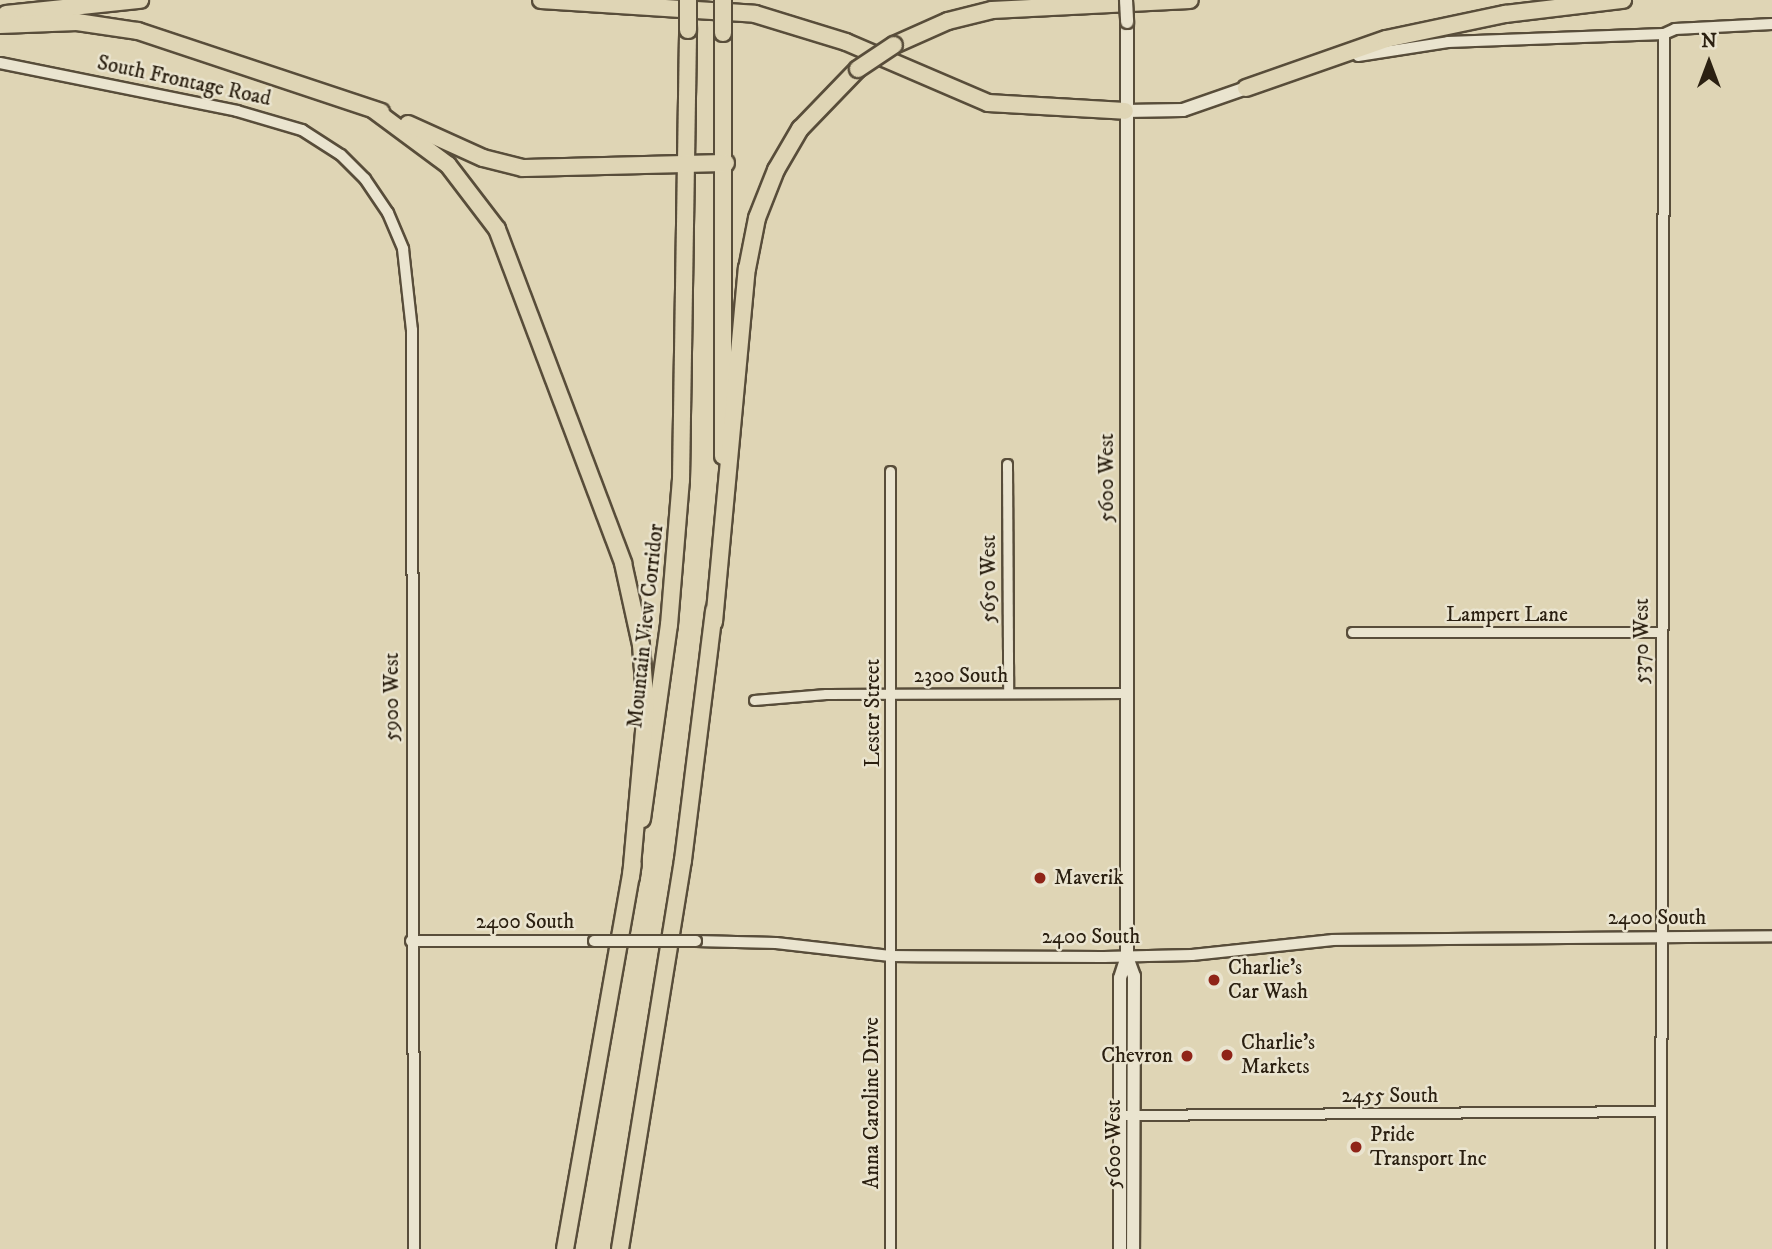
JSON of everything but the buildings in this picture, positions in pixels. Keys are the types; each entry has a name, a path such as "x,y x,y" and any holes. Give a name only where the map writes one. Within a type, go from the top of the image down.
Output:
{"highway":[{"path":"0,15 140,0"},
{"path":"541,0 755,15 835,37 988,103 1125,111"},
{"name":"Mountain View Corridor","path":"565,1249 649,785 675,571 686,379 688,0"},
{"path":"713,622 725,393 726,163 723,0"},
{"path":"620,1249 683,860 713,622 753,235 769,185 792,142 821,104 858,69 894,45 948,20 992,10 1191,0"},
{"path":"1246,88 1329,56 1415,32 1505,14 1623,0"},
{"path":"0,25 77,22 138,31 374,110 470,153 511,165 558,170 726,163"},
{"path":"374,110 448,165 497,229 623,563 638,624 645,688 645,743 631,877"}],"main road":[{"name":"5600 West","path":"1120,1249 1120,978 1127,957 1126,0"},
{"path":"1125,111 1183,110 1246,88"},
{"name":"5600 West","path":"1127,957 1134,976 1133,1249"}],"street":[{"path":"1246,88 1328,62 1413,46 1664,34 1675,29 1772,24"},
{"name":"5370 West","path":"1661,1249 1664,34"},
{"name":"South Frontage Road","path":"0,63 281,122 312,135 349,162"},
{"name":"5900 West","path":"349,162 378,195 397,231 411,291 414,1249"},
{"name":"5650 West","path":"1007,464 1008,693"},
{"name":"Lester Street","path":"890,956 891,471"},
{"name":"Lampert Lane","path":"1352,632 1661,632"},
{"name":"2300 South","path":"754,700 890,693 1126,693"},
{"name":"2400 South","path":"411,941 776,943 890,956 1127,957 1333,940 1772,936"},
{"name":"Anna Caroline Drive","path":"890,956 890,1249"},
{"name":"2455 South","path":"1120,1115 1661,1111"}],"place":[{"name":"Maverik","path":"1040,878"},
{"name":"Charlie's Car Wash","path":"1214,980"},
{"name":"Charlie's Markets","path":"1227,1055"},
{"name":"Chevron","path":"1187,1056"},
{"name":"Pride Transport Inc","path":"1356,1147"}]}
